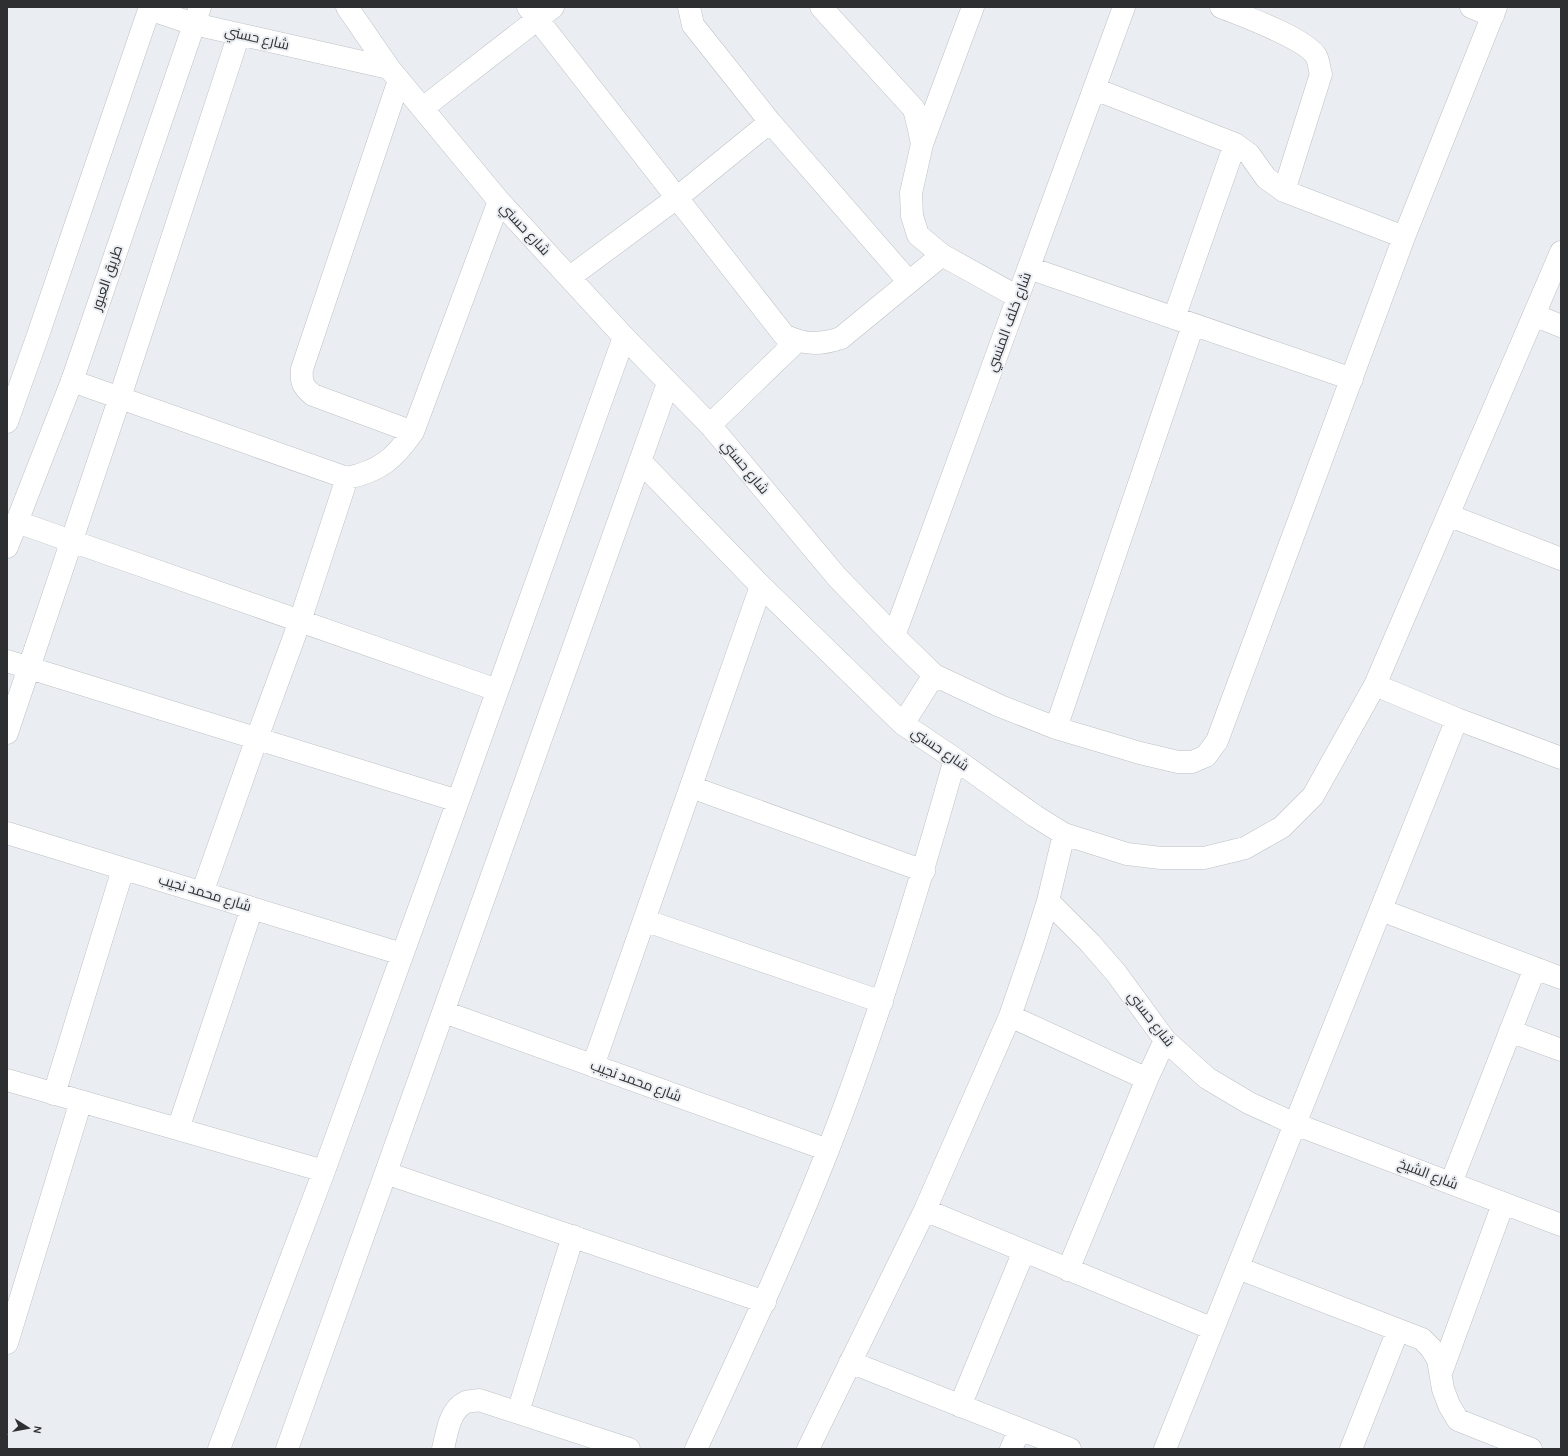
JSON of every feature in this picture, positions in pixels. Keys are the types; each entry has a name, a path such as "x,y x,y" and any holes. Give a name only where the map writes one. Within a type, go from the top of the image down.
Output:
{"street":[{"name":"شارع حسني","path":"347,7 394,74 499,201 624,337 710,425 837,577 934,675 903,724 1035,816 1064,834 1127,854 1161,858 1204,858 1245,848 1282,826 1313,796 1375,685 1561,252"},
{"path":"689,7 693,25 770,122 909,282"},
{"path":"821,7 914,109 922,144"},
{"path":"973,7 922,144 911,193 912,216 918,235 942,255 1018,297"},
{"name":"شارع خلف المنسي","path":"894,636 1124,7"},
{"path":"1221,7 1255,13 1304,44 1316,57 1321,74 1284,191"},
{"path":"934,675 1000,706 1056,728 1140,753 1178,762 1192,762 1206,756 1218,741 1404,237 1495,12 1471,7"},
{"name":"شارع حسني","path":"150,8 197,15 239,34 394,74"},
{"path":"7,422 150,8"},
{"path":"423,108 540,11 678,197 784,335 797,341 812,343 828,342 841,338 942,255"},
{"name":"طريق العبور","path":"7,547 72,381 197,15"},
{"path":"7,733 120,397 239,34"},
{"path":"394,74 302,369 301,379 305,388 313,395 412,432"},
{"path":"1095,89 1235,144 1249,154 1266,178 1284,191 1404,237"},
{"path":"570,277 678,197 770,122"},
{"path":"1056,728 1183,322 1235,144"},
{"path":"72,381 347,478 364,474 384,464 400,450 412,432 499,201"},
{"path":"1029,268 1352,379"},
{"path":"1534,315 1561,326"},
{"path":"219,1449 324,1171 624,337"},
{"path":"710,425 797,341"},
{"path":"287,1449 668,383"},
{"path":"640,461 761,586 903,724"},
{"path":"202,893 256,738 300,621 347,478"},
{"path":"1448,515 1561,559"},
{"path":"17,522 497,690"},
{"path":"593,1066 761,586"},
{"path":"7,661 458,801"},
{"path":"1375,685 1457,719 1561,758"},
{"path":"1165,1449 1457,719"},
{"path":"696,1449 765,1302 828,1150 882,1002 924,871 955,759"},
{"path":"691,787 924,871"},
{"name":"شارع محمد نجيب","path":"7,833 402,954"},
{"path":"808,1449 925,1210 1010,1016 1048,901 1064,834"},
{"path":"54,1094 123,868"},
{"name":"شارع حسني","path":"1048,901 1090,943 1116,973 1165,1040 1207,1078 1249,1103 1295,1124"},
{"path":"178,1129 252,908"},
{"path":"1381,910 1561,978"},
{"path":"644,920 882,1002"},
{"path":"1451,1183 1535,968"},
{"name":"شارع محمد نجيب","path":"444,1012 828,1150"},
{"path":"1010,1016 1147,1079"},
{"path":"1510,1031 1561,1050"},
{"path":"1068,1270 1147,1079 1165,1040"},
{"path":"7,1080 324,1171"},
{"path":"7,1342 81,1101"},
{"name":"شارع الشيخ","path":"1295,1124 1561,1225"},
{"path":"386,1173 765,1302"},
{"path":"1441,1373 1503,1204"},
{"path":"925,1210 1213,1329"},
{"path":"518,1412 573,1236"},
{"path":"960,1406 1024,1251"},
{"path":"1238,1268 1422,1339 1432,1348 1438,1360 1443,1389 1449,1405 1458,1420 1531,1449"},
{"path":"1351,1449 1398,1330"},
{"path":"850,1362 1070,1449"},
{"path":"443,1449 451,1419 457,1409 467,1402 479,1400 623,1448"},
{"path":"1011,1449 1020,1429"}]}
